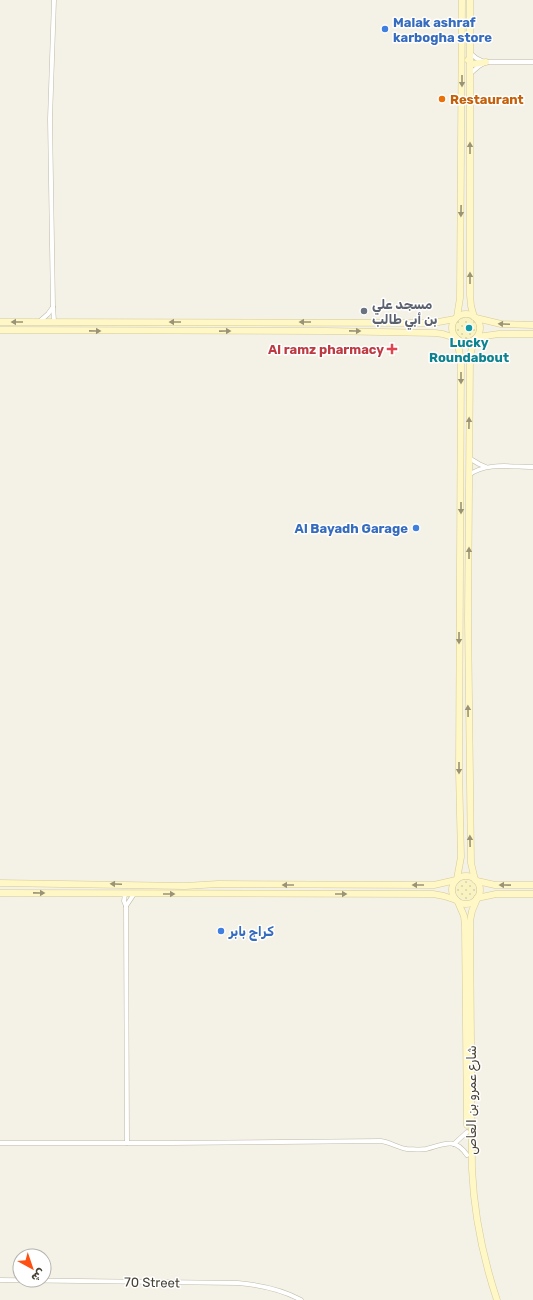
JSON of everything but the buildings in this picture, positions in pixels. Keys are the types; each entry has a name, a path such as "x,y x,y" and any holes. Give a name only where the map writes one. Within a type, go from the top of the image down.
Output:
{"main road":[{"path":"457,901 452,890 452,886 457,879 461,857 459,771 459,603 461,361 452,326 456,318 460,298 462,0"},
{"path":"470,0 470,295 471,306 475,318 480,325 480,330 475,338 470,356 468,619 471,863 480,888 477,898"},
{"path":"462,50 471,63 476,64 486,62"},
{"path":"0,322 54,321 84,323 246,322 433,324 465,314 501,324 533,325"},
{"path":"30,330 38,327 50,327 53,325 54,321"},
{"path":"65,331 84,323"},
{"path":"0,330 334,331 435,333 443,334 465,342 475,338 499,334 533,334"},
{"path":"460,560 463,566 464,579 467,581 469,579"},
{"path":"459,603 462,600 466,602 466,614 468,619"},
{"path":"0,883 156,885 434,885 444,884 466,876 495,885 533,885"},
{"path":"125,894 130,888 152,888 156,885"},
{"path":"0,893 433,894 468,904 477,898 496,894 533,894"},
{"name":"شارع عمرو بن العاص","path":"477,898 470,921 472,1169 476,1208 483,1247 497,1300"},
{"name":"شارع عمرو بن العاص","path":"457,901 464,916 465,926 467,1155 473,1217 483,1266 493,1300"}],"street":[{"path":"54,0 50,108 52,307 54,321"},
{"path":"470,53 479,60 486,62 533,62"},
{"path":"471,73 486,62"},
{"path":"40,322 48,314 52,307"},
{"path":"469,458 486,467"},
{"path":"469,475 486,467 533,467"},
{"path":"125,894 127,1143"},
{"path":"126,906 134,894"},
{"path":"454,1144 467,1132"},
{"path":"0,1143 381,1142 391,1143 405,1149 421,1150 439,1144 454,1144 462,1149 467,1155"},
{"name":"70 Street","path":"0,1280 238,1283 267,1287 282,1291 301,1300"}],"sand":[{"path":"466,318 474,321 477,329 474,337 466,340 458,337 455,329 458,321"},
{"path":"466,880 473,883 476,890 473,897 466,900 459,897 456,890 459,883"}],"place":[{"name":"Malak ashraf karbogha store","path":"385,29"},
{"name":"Restaurant","path":"442,99"},
{"name":"مسجد علي بن أبي طالب","path":"364,311"},
{"name":"Lucky Roundabout","path":"469,328"},
{"name":"Al ramz pharmacy","path":"392,349"},
{"name":"Al Bayadh Garage","path":"416,528"},
{"name":"كراج بابر","path":"221,931"}]}
